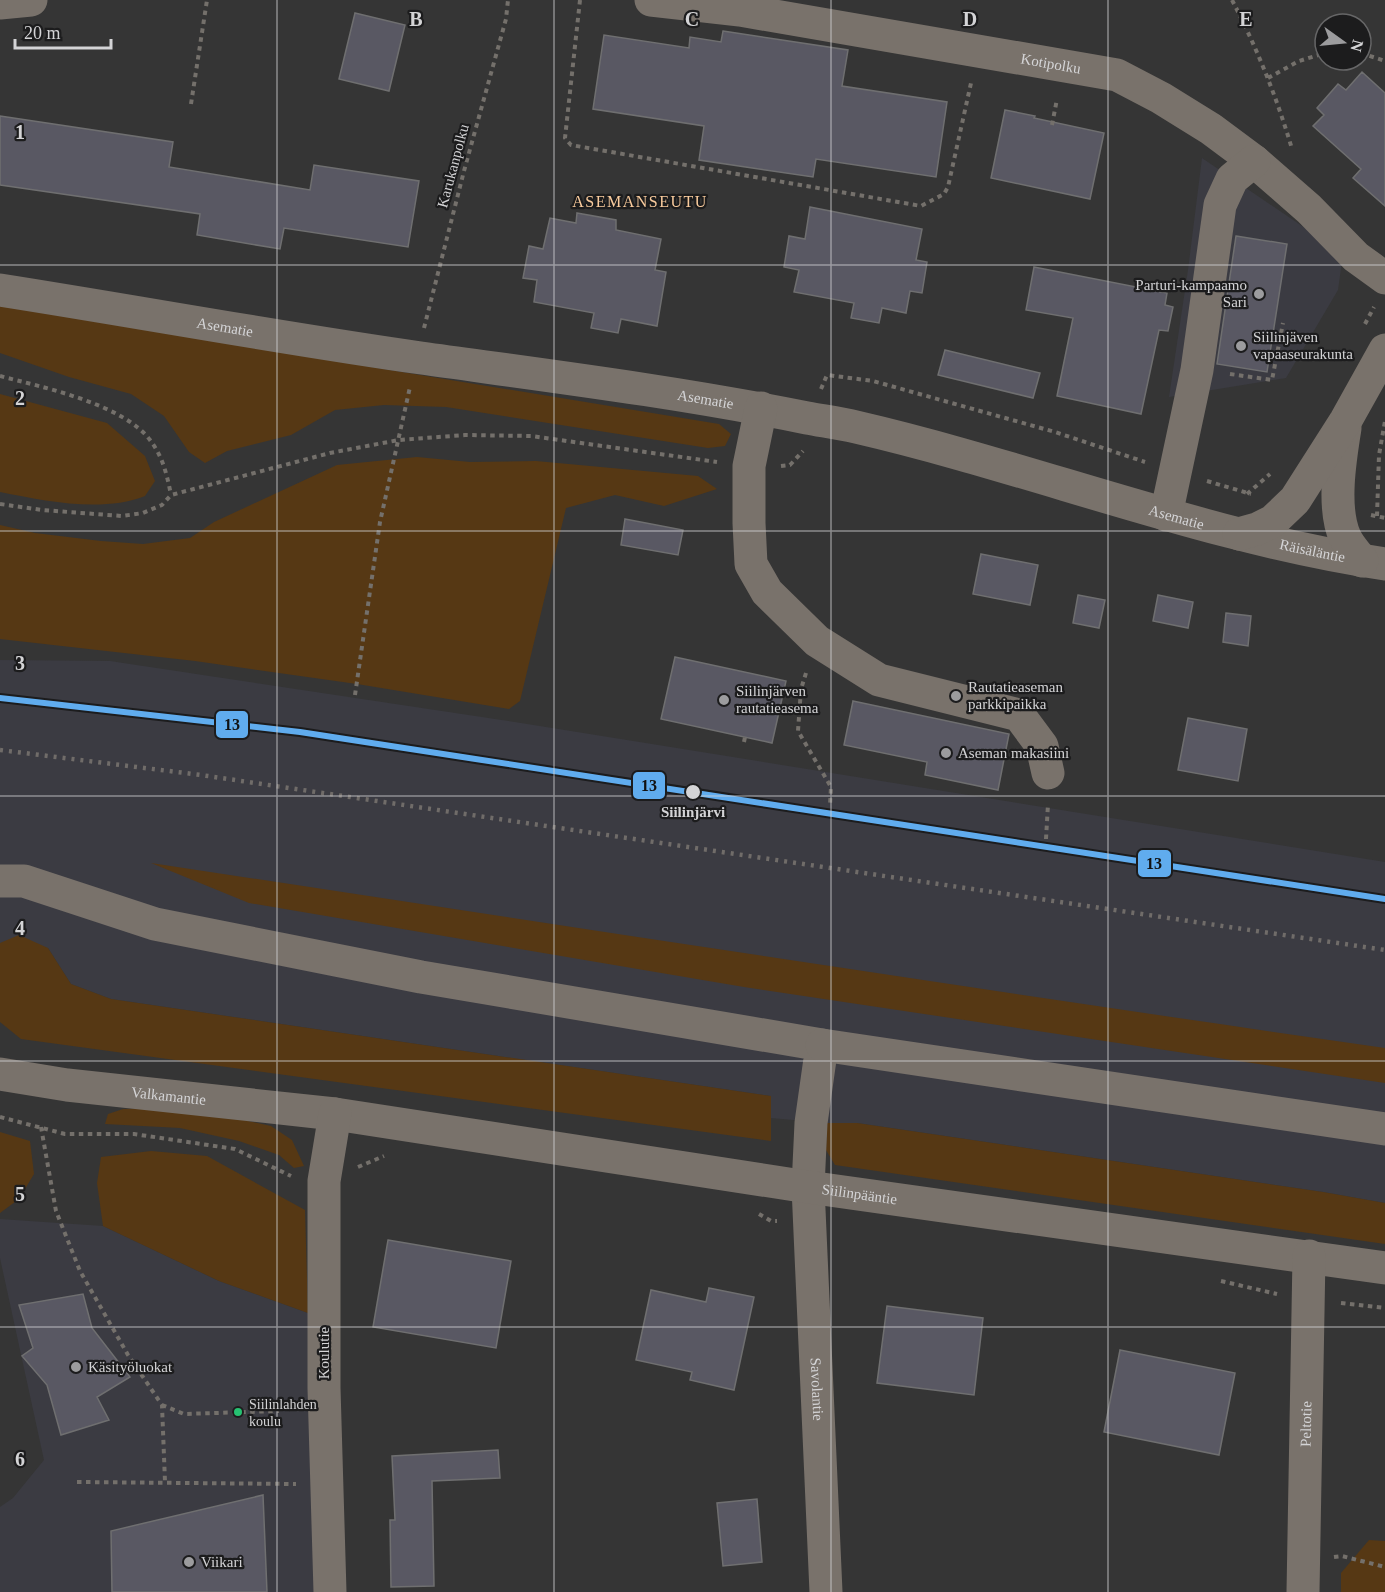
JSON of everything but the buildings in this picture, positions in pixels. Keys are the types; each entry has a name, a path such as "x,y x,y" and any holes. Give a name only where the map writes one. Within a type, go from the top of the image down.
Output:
{"street":[{"path":"0,3 31,0"},
{"name":"Kotipolku","path":"651,0 740,10 1117,75 1161,98 1211,129 1254,161 1309,209 1356,258 1385,278"},
{"path":"1166,515 1197,370 1220,206 1232,179 1254,161"},
{"name":"Asematie","path":"0,290 419,347 583,379 761,408 866,429 1239,534"},
{"path":"1239,534 1273,521 1295,500 1346,420 1385,350"},
{"path":"761,408 749,466 749,523 751,564 767,592 817,641 879,680 1019,715 1042,746 1048,773"},
{"path":"1346,420 1340,466 1340,511 1345,536 1374,562"},
{"name":"Räisäläntie","path":"1239,534 1374,562"},
{"path":"0,881 24,881 155,924 410,975 822,1045 1385,1129"},
{"name":"Savolantie","path":"822,1045 811,1123 808,1187 826,1592"},
{"name":"Valkamantie","path":"0,1074 67,1085 335,1114"},
{"name":"Siilinpääntie","path":"335,1114 808,1187 1385,1268"},
{"name":"Koulutie","path":"330,1592 324,1388 324,1181 335,1114"},
{"name":"Peltotie","path":"1303,1592 1309,1256"}],"path":[{"path":"191,104 207,0"},
{"name":"Karukanpolku","path":"355,695 380,522 419,347 506,20 508,0"},
{"path":"580,0 565,138 571,145 921,206 944,194 948,187 978,50"},
{"path":"1232,0 1280,106 1295,159"},
{"path":"1268,78 1299,61 1313,57"},
{"path":"1197,370 1272,380 1283,323"},
{"path":"819,395 827,375 873,381 1055,432 1247,494 1295,500"},
{"path":"0,376 77,396 128,420 150,439 166,469 171,495"},
{"path":"1377,516 1379,454 1385,421"},
{"path":"0,504 42,510 122,516 143,513 162,505 171,495 320,456 399,440 465,435 531,435 749,466"},
{"path":"1340,511 1385,518"},
{"path":"817,641 801,689 798,731 831,787 830,805"},
{"path":"1046,839 1048,820"},
{"path":"0,1117 65,1134 134,1134 235,1149 300,1180 324,1181"},
{"path":"41,1127 56,1211 80,1271 128,1355 162,1405 165,1482"},
{"path":"162,1405 184,1413 279,1411"},
{"path":"77,1482 327,1485"},
{"path":"1303,1559 1342,1556 1385,1568"}],"shaded area":[{"path":"1202,158 1343,254 1338,290 1286,378 1169,397 1188,270"},
{"path":"0,306 719,424 731,434 725,446 708,448 446,407 384,405 335,410 291,435 227,451 205,463 189,452 164,416 131,394 69,377 0,353"},
{"path":"0,394 107,423 145,456 155,481 145,496 111,504 73,504 0,492"},
{"path":"417,457 470,462 536,461 698,476 717,489 664,506 615,495 566,508 520,701 509,709 195,661 0,639 0,525 35,533 143,544 190,538 214,522 337,465"},
{"path":"0,660 110,661 521,723 1385,862 1385,1203 857,1123 771,1118 770,1096 111,999 71,984 48,948 0,943"},
{"path":"151,863 1385,1048 1385,1083 744,987 249,903"},
{"path":"19,935 48,948 71,984 111,999 771,1096 771,1141 21,1039 0,1022 0,943"},
{"path":"185,1107 271,1126 292,1140 304,1166 294,1168 279,1155 239,1141 180,1128 105,1124 108,1114 123,1109"},
{"path":"827,1123 857,1123 1385,1203 1385,1244 835,1165 826,1150"},
{"path":"0,1132 30,1141 34,1174 19,1199 0,1213"},
{"path":"151,1151 207,1156 305,1210 308,1313 219,1281 103,1226 97,1183 101,1157"},
{"name":"Siilinlahden koulu","path":"0,1219 103,1226 219,1281 308,1313 315,1592 0,1592 0,1507 13,1498 44,1460 0,1258"},
{"path":"1369,1540 1385,1541 1385,1592 1341,1592 1341,1573"}],"railway":[{"path":"0,750 201,775 1385,950"}],"transit line":[{"name":"13","path":"0,698 300,732 1385,899"}],"place":[{"name":"Parturi-kampaamo Sari","path":"1259,294"},
{"name":"Siilinjäven vapaaseurakunta","path":"1241,346"},
{"name":"Rautatieaseman parkkipaikka","path":"956,696"},
{"name":"Siilinjärven rautatieasema","path":"724,700"},
{"name":"Aseman makasiini","path":"946,753"},
{"name":"Siilinjärvi","path":"693,792"},
{"name":"Käsityöluokat","path":"76,1367"},
{"name":"Siilinlahden koulu","path":"238,1412"},
{"name":"Viikari","path":"189,1562"}],"district":[{"name":"ASEMANSEUTU","path":"640,201"}]}
